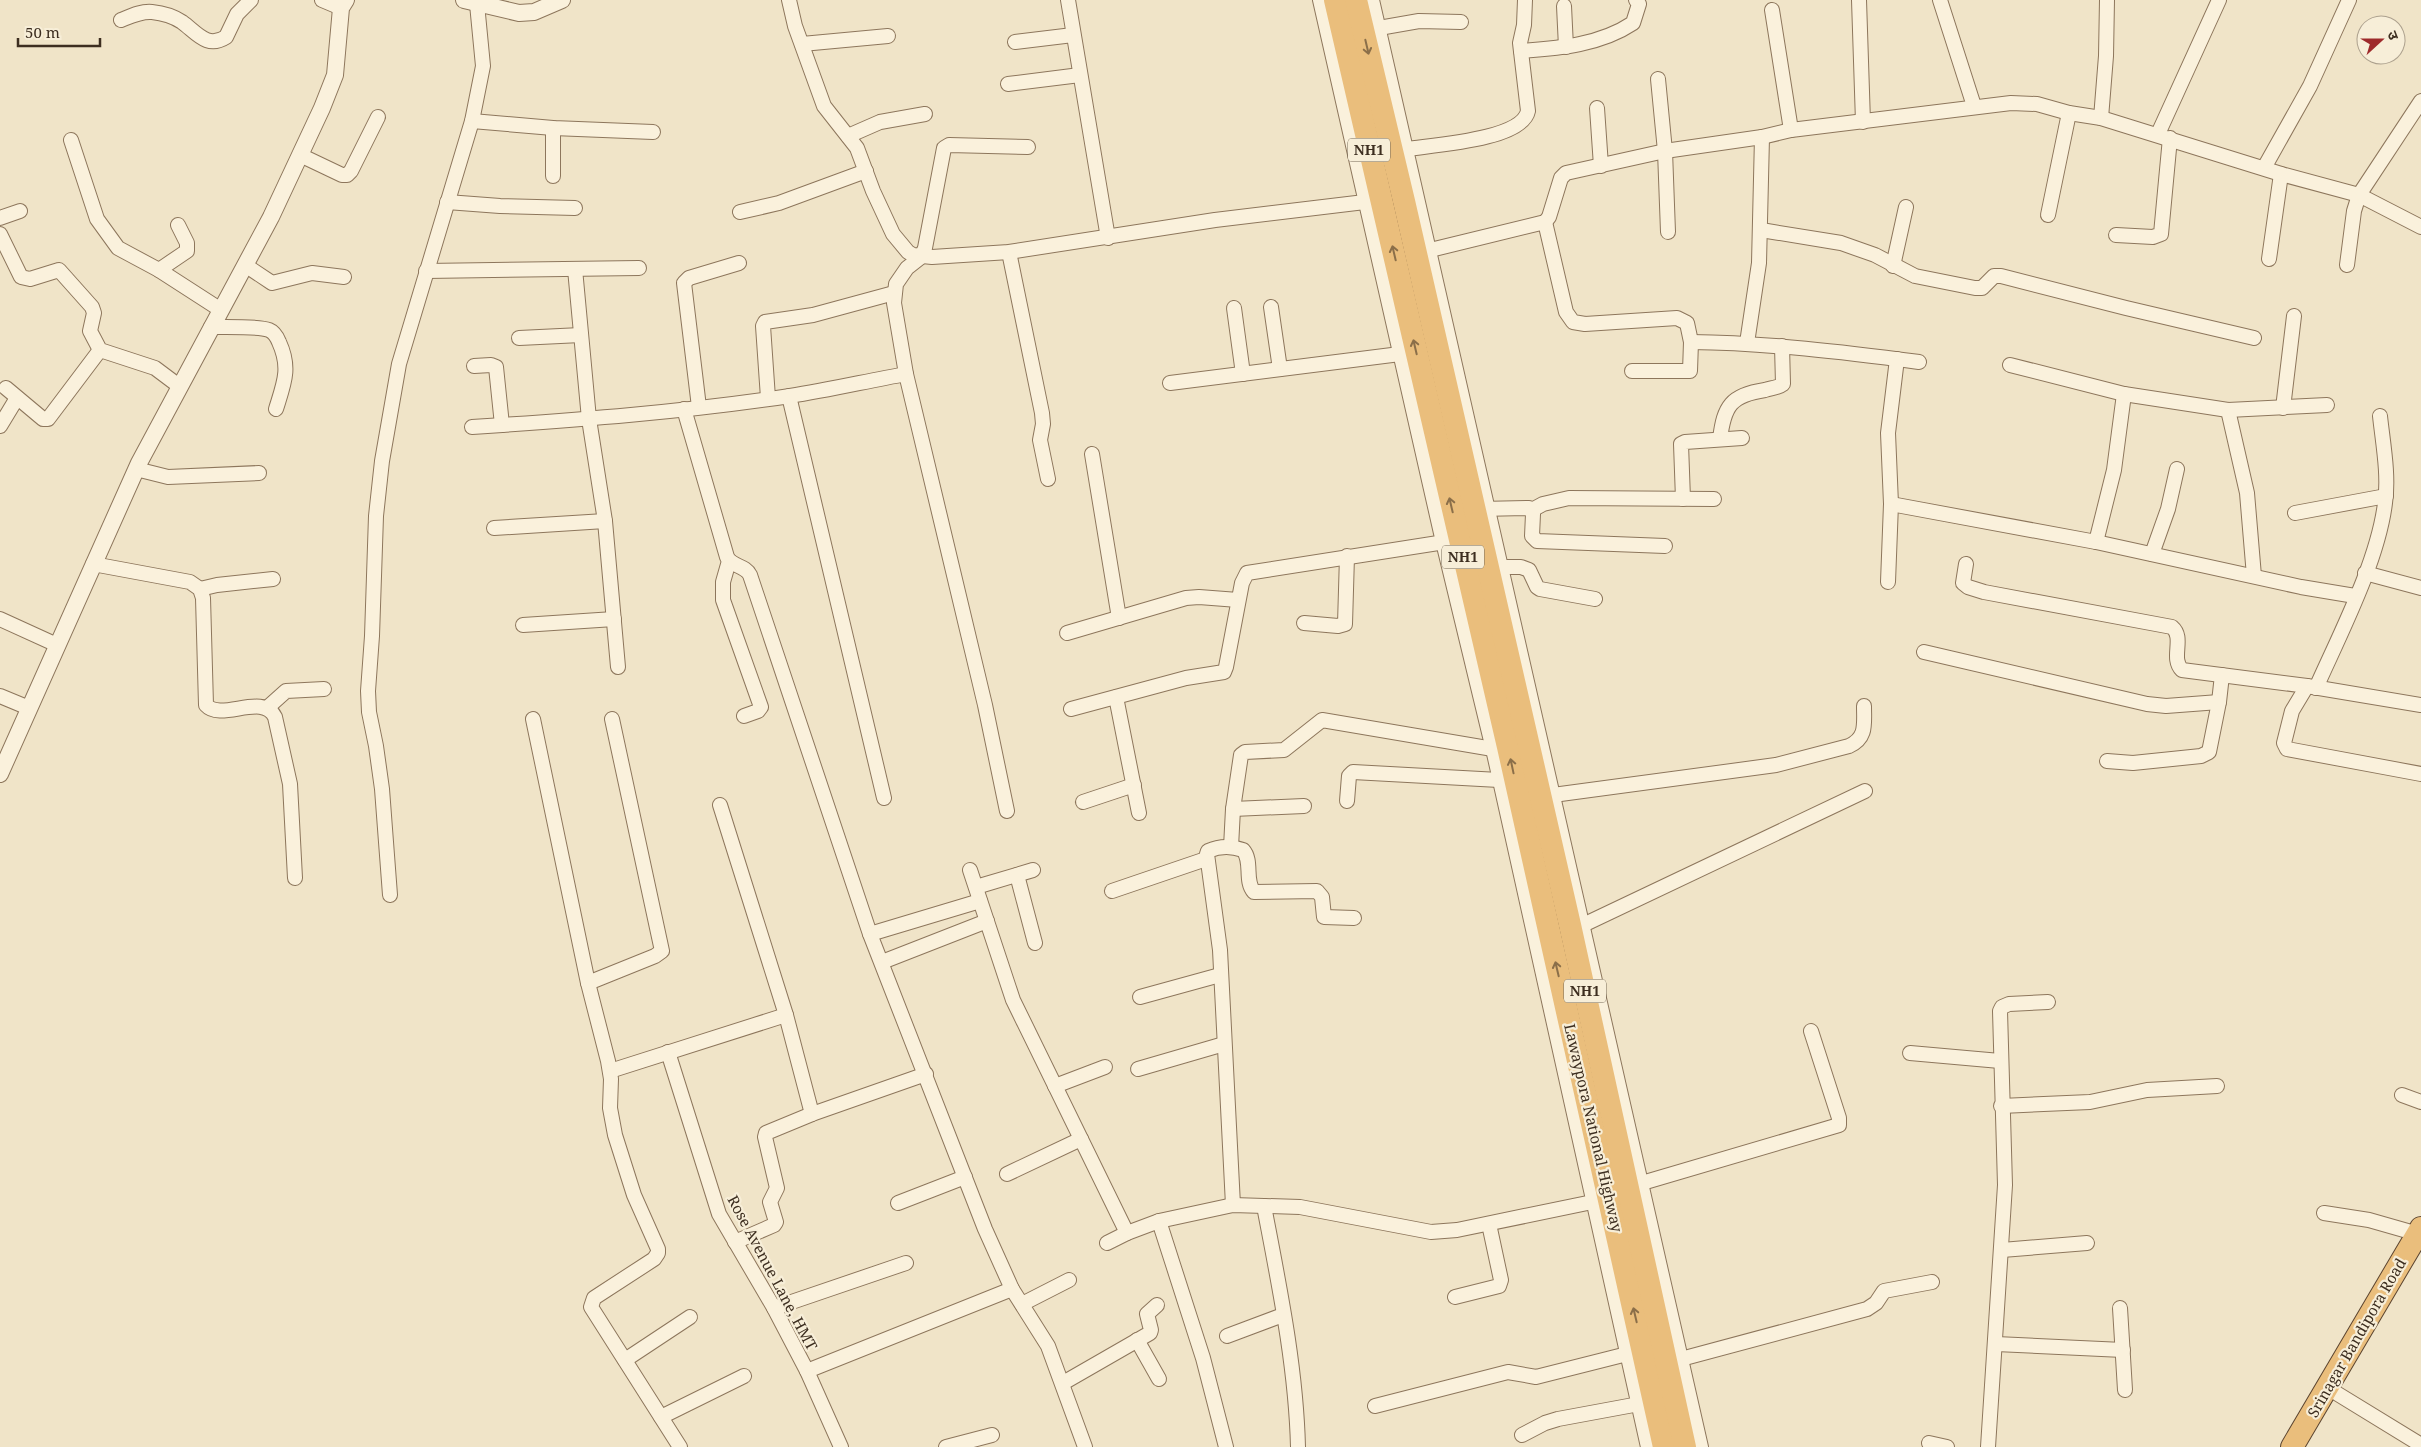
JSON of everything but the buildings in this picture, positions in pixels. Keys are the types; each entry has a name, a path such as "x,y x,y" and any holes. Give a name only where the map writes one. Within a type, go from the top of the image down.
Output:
{"highway":[{"name":"NH1","path":"1335,0 1373,200 1405,300 1451,541 1465,597 1539,806"},
{"name":"NH1","path":"1356,0 1423,252 1481,509 1539,806 1685,1447"},
{"name":"Lawaypora National Highway","path":"1539,806 1601,1200 1648,1409"},
{"name":"Srinagar Bandipora Road","path":"2292,1447 2418,1238"},
{"name":"NH1","path":"1648,1409 1664,1447"}],"street":[{"path":"121,20 142,12 165,15 181,22 201,38 212,42 226,37 237,14 251,0"},
{"path":"0,774 136,469 245,265 300,156 335,75 344,4 322,0"},
{"path":"390,895 382,789 369,712 368,691 376,516 391,400 399,364 426,271 472,121 483,66 482,3 528,13 562,0"},
{"path":"789,0 824,106 857,148 873,191 893,234 908,252 921,256 1009,252 1215,220 1373,200"},
{"path":"1068,0 1108,238"},
{"path":"1071,709 1186,678 1224,672 1238,600 1244,577 1247,573 1451,541 1400,354 1373,200 1320,0"},
{"path":"1372,0 1407,149 1423,252 1545,222 1549,217 1563,174 1665,151 1762,137 1791,130 1974,106 2024,103 2101,118 2164,136 2281,174 2359,195 2421,227"},
{"path":"1407,149 1488,137 1519,125 1526,119 1528,111 1522,51 1525,0"},
{"path":"1522,51 1566,47 1615,35 1633,23 1639,4 1636,0"},
{"path":"1859,0 1863,122"},
{"path":"1940,0 1974,106"},
{"path":"2101,118 2106,56 2107,0"},
{"path":"2116,235 2153,237 2161,234 2164,136 2219,0"},
{"path":"2264,168 2310,86 2349,0"},
{"path":"1564,6 1566,47"},
{"path":"1772,10 1791,130"},
{"path":"1379,28 1419,22 1461,22"},
{"path":"1015,42 1073,35"},
{"path":"802,44 888,36"},
{"path":"1008,84 1080,75"},
{"path":"1658,79 1665,151 1668,232"},
{"path":"2347,265 2354,211 2359,195 2421,101"},
{"path":"1597,108 1601,166"},
{"path":"2048,215 2069,113"},
{"path":"848,136 880,122 925,114"},
{"path":"300,156 342,175 347,175 351,171 378,117"},
{"path":"472,121 554,128 653,132"},
{"path":"553,176 554,128"},
{"path":"1747,343 1758,274 1761,230 1762,137"},
{"path":"72,140 89,200 107,235 118,248 159,270 221,310"},
{"path":"1007,811 985,705 906,374 894,293 900,277 921,256 925,248 944,148 949,145 1028,147"},
{"path":"740,212 779,203 866,171"},
{"path":"2270,259 2281,174"},
{"path":"447,202 500,206 575,208"},
{"path":"1893,266 1906,207"},
{"path":"0,218 20,211"},
{"path":"1545,222 1566,312 1573,322 1585,324 1681,318 1689,326 1692,367 1688,372 1632,371"},
{"path":"159,270 187,251 187,243 178,225"},
{"path":"1761,230 1841,243 1874,255 1915,276 1975,288 1982,288 1994,276 2001,276 2254,338"},
{"path":"0,234 20,277 30,279 59,270 92,307 94,313 90,331 100,350 155,368 179,386"},
{"path":"1009,252 1044,424 1040,440 1048,479"},
{"path":"699,407 684,283 688,278 739,263"},
{"path":"245,265 272,283 312,273 344,277"},
{"path":"426,271 639,268"},
{"path":"575,269 590,419 605,521 618,667"},
{"path":"768,398 763,326 765,322 813,315 894,293"},
{"path":"1271,307 1280,369"},
{"path":"1234,308 1244,374"},
{"path":"2283,408 2294,316"},
{"path":"211,327 266,329 274,333 282,349 287,367 276,409"},
{"path":"519,338 581,336"},
{"path":"1691,342 1782,346 1919,362"},
{"path":"1720,439 1724,417 1733,402 1744,394 1778,387 1783,384 1782,346"},
{"path":"6,388 43,419 49,418 100,350"},
{"path":"1170,383 1400,354"},
{"path":"1888,582 1891,504 1888,433 1898,359"},
{"path":"474,366 490,365 496,367 502,425"},
{"path":"2010,366 2124,394 2228,410 2327,405"},
{"path":"472,427 590,419 684,409 789,396 906,374"},
{"path":"2096,542 2114,470 2124,394"},
{"path":"789,396 884,798"},
{"path":"0,426 17,398"},
{"path":"684,409 729,561 723,582 722,600 761,707 758,711 744,716"},
{"path":"2228,410 2247,493 2254,576"},
{"path":"2380,416 2386,496 2379,533 2365,574 2312,687 2290,716 2284,743 2287,749 2421,774"},
{"path":"1684,499 1681,444 1685,442 1742,438"},
{"path":"1092,454 1119,618"},
{"path":"136,469 168,477 259,473"},
{"path":"2152,554 2168,509 2177,469"},
{"path":"2295,513 2386,496"},
{"path":"1701,1447 1583,925 1539,806 1501,567 1481,509 1520,506 1532,510 1543,504 1569,498 1714,499"},
{"path":"1891,504 2096,542 2355,596"},
{"path":"1532,510 1532,536 1535,540 1665,546"},
{"path":"494,528 605,521"},
{"path":"1304,623 1338,626 1345,624 1347,556"},
{"path":"729,561 746,569 750,575 870,934 926,1074 984,1229 1012,1289 1048,1346 1063,1382 1085,1447"},
{"path":"93,564 190,582 200,590 203,598 206,705 215,710 267,708 286,691 324,689"},
{"path":"1966,564 1963,583 1968,587 1984,592 2172,627 2178,634 2177,662 2182,670 2312,687 2421,705"},
{"path":"1501,567 1521,567 1529,570 1537,587 1540,589 1595,599"},
{"path":"2365,574 2421,588"},
{"path":"200,590 218,585 273,579"},
{"path":"1107,1243 1159,1221 1234,1205 1326,1211 1374,1223 1430,1232 1489,1224 1601,1200 1493,749 1465,597"},
{"path":"1067,633 1192,598 1238,600"},
{"path":"0,618 57,645"},
{"path":"523,625 614,619"},
{"path":"1924,652 2147,704 2166,706 2219,702"},
{"path":"2107,760 2133,763 2205,755 2211,747 2222,675"},
{"path":"0,696 29,708"},
{"path":"1116,697 1139,813"},
{"path":"1539,806 1776,765 1849,746 1860,741 1863,736 1864,706"},
{"path":"267,708 276,718 290,779 295,878"},
{"path":"588,984 656,956 662,948 629,807 612,718"},
{"path":"533,719 588,984 610,1071 610,1108 615,1135 634,1195 658,1249 654,1259 594,1298 590,1304 680,1447"},
{"path":"1231,847 1233,809 1240,754 1245,752 1284,750 1322,720 1493,749"},
{"path":"1346,801 1349,776 1356,772 1500,780"},
{"path":"1083,802 1134,785"},
{"path":"1583,925 1865,791"},
{"path":"720,805 786,1015 812,1114"},
{"path":"1233,809 1304,806"},
{"path":"1234,1205 1219,938 1206,859 1208,851 1231,847 1245,851 1250,886 1254,892 1317,891 1322,895 1324,916 1354,918"},
{"path":"1112,891 1206,859"},
{"path":"970,870 1013,1000 1127,1233"},
{"path":"870,934 978,894 1017,875 1033,870"},
{"path":"1017,875 1035,943"},
{"path":"882,962 987,921"},
{"path":"1140,997 1220,975"},
{"path":"1988,1447 2005,1185 1999,1014 2002,1007 2009,1004 2048,1002"},
{"path":"610,1071 786,1015"},
{"path":"1642,1183 1839,1125 1839,1118 1811,1030"},
{"path":"1138,1069 1224,1044"},
{"name":"Rose Avenue Lane, HMT","path":"668,1052 715,1203 724,1225 774,1308 841,1447"},
{"path":"1910,1053 2000,1061"},
{"path":"1055,1086 1106,1067"},
{"path":"735,1242 774,1225 776,1222 770,1202 777,1188 765,1135 812,1114 926,1074"},
{"path":"2001,1106 2090,1102 2147,1090 2217,1086"},
{"path":"2402,1095 2421,1102"},
{"path":"1007,1174 1081,1139"},
{"path":"898,1203 965,1177"},
{"path":"1264,1206 1284,1315 1295,1395 1298,1447"},
{"path":"2324,1213 2369,1220 2418,1238"},
{"path":"1159,1221 1202,1358 1226,1447"},
{"path":"1455,1297 1500,1286 1501,1280 1489,1224"},
{"path":"2002,1250 2087,1243"},
{"path":"774,1308 906,1263"},
{"path":"1022,1304 1069,1280"},
{"path":"1681,1359 1867,1308 1876,1303 1880,1293 1885,1290 1932,1282"},
{"path":"806,1371 1012,1289"},
{"path":"1063,1382 1138,1340 1151,1330 1147,1314 1157,1305"},
{"path":"2120,1308 2125,1390"},
{"path":"1227,1336 1284,1315"},
{"path":"624,1360 690,1317"},
{"path":"1138,1340 1159,1379"},
{"path":"1996,1344 2123,1350"},
{"path":"1375,1406 1508,1372 1536,1377 1636,1352"},
{"path":"661,1417 744,1376"},
{"path":"2328,1388 2421,1445"},
{"path":"1522,1435 1545,1423 1558,1419 1648,1409 1648,1447"},
{"path":"946,1447 992,1435"},
{"path":"1929,1444 1946,1447"}]}
